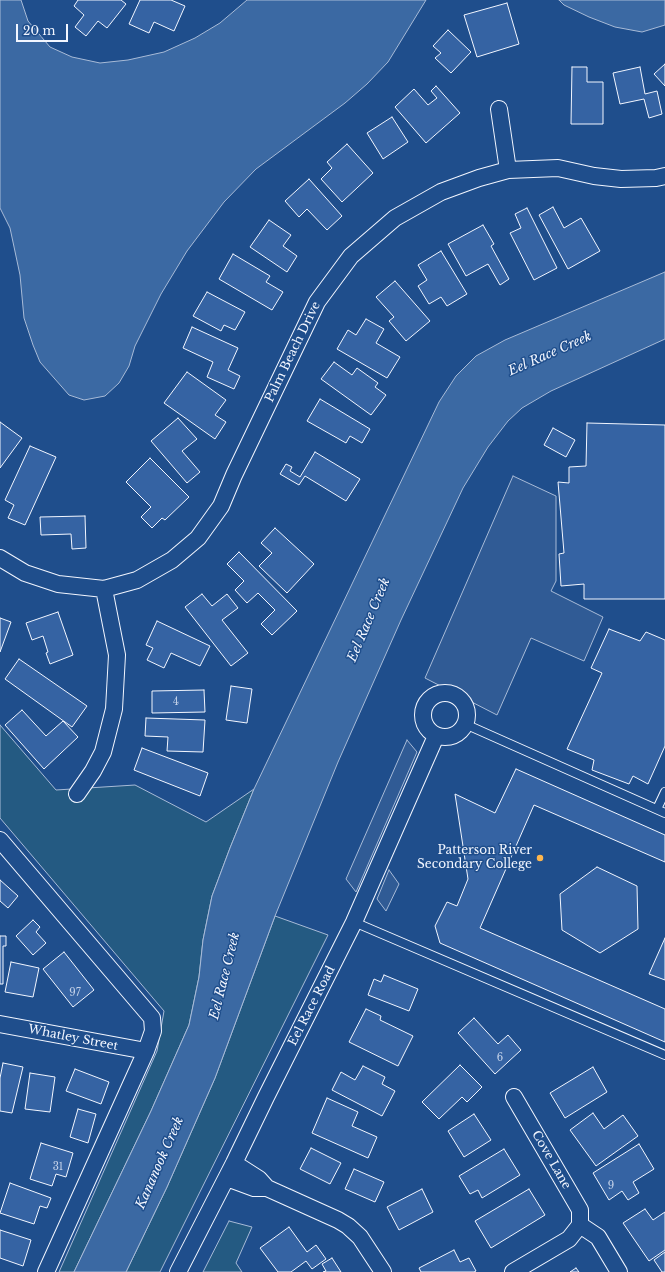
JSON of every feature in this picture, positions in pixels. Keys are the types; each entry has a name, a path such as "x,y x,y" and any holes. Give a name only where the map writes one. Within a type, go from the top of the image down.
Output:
{"street":[{"path":"499,109 508,170"},
{"name":"Palm Beach Drive","path":"0,558 25,573 58,584 104,589 137,580 172,560 198,538 222,506 234,475 317,302 351,256 395,218 441,192 479,178 508,170 558,168 594,176 621,179 656,178 665,176"},
{"path":"77,794 93,771 103,752 114,708 117,655 104,589"},
{"path":"450,694 457,697 463,702 467,715 465,724 461,731 454,736 445,738 436,736 426,728 423,720 423,712 428,701 438,695 450,694"},
{"name":"Eel Race Road","path":"178,1272 227,1178 354,922 436,736"},
{"path":"0,840 152,1018 153,1031 146,1051 46,1272"},
{"name":"Whatley Street","path":"0,1024 146,1051"},
{"name":"Cove Lane","path":"514,1097 580,1210 580,1226"},
{"path":"234,1163 259,1179 268,1188 331,1216 348,1226 360,1237 382,1272"},
{"path":"227,1178 254,1188 268,1188"},
{"path":"513,1272 569,1239 580,1226 598,1237 619,1272"}],"lane":[{"path":"465,724 665,813"},
{"path":"657,809 665,792"},
{"path":"354,922 665,1056"}],"shaded area":[{"path":"513,476 556,496 556,581 551,591 603,617 584,661 531,638 497,715 425,678"},
{"path":"0,725 56,790 135,785 206,822 254,789 212,896 203,940 199,977 189,1025 151,1111 74,1272 59,1272 157,1051 164,1011 0,818"},
{"path":"407,740 417,752 356,892 346,879"},
{"path":"389,870 399,884 386,911 377,899"},
{"path":"275,916 328,935 160,1272 126,1272 167,1187 215,1078"},
{"path":"229,1221 252,1227 236,1263 242,1272 203,1272"}],"water":[{"path":"0,0 21,0 28,21 50,47 72,57 100,63 128,60 164,52 195,38 220,23 247,0 426,0 388,62 367,84 345,103 256,169 224,202 187,251 161,294 135,346 129,366 119,383 105,396 84,400 69,395 40,362 24,318 20,275 10,228 0,208"},
{"path":"559,0 665,0 665,25 642,32 615,27 564,5"},
{"path":"665,272 665,339 551,391 522,408 508,421 488,447 463,488 401,620 338,762 275,916 215,1078 167,1187 126,1272 74,1272 151,1111 189,1025 199,977 203,940 212,896 254,789 439,402 456,376 476,356 505,340"}],"building":[{"path":"78,0 121,0 126,4 107,28 98,21 86,36 75,27 84,15 74,6"},
{"path":"140,0 171,0 185,6 174,31 154,22 149,33 129,24"},
{"path":"507,3 519,44 477,57 464,15"},
{"path":"448,30 471,52 451,73 435,58 441,53 433,46"},
{"path":"665,64 665,86 654,74"},
{"path":"572,67 587,67 587,82 603,82 603,124 571,124"},
{"path":"640,67 645,94 657,91 662,114 649,118 644,99 620,104 613,73"},
{"path":"436,86 460,113 426,143 395,107 414,89 428,105 437,98 431,91"},
{"path":"392,117 408,142 383,159 367,133"},
{"path":"347,144 373,173 342,202 321,179 332,168 327,162"},
{"path":"309,179 342,216 327,230 307,209 299,217 285,201"},
{"path":"553,207 564,228 581,218 600,251 568,269 539,215"},
{"path":"527,208 557,268 534,280 510,233 521,228 515,214"},
{"path":"269,220 291,235 283,246 297,256 287,272 250,247"},
{"path":"483,225 494,244 491,246 509,279 500,285 488,264 466,276 448,244"},
{"path":"441,251 467,294 447,306 441,297 429,304 418,286 427,280 418,265"},
{"path":"233,254 270,276 266,282 283,292 272,310 219,279"},
{"path":"395,281 430,321 406,341 389,321 394,317 376,297"},
{"path":"207,292 245,312 235,330 224,325 221,331 193,316"},
{"path":"366,319 384,329 376,343 400,357 387,378 337,349 348,330 356,335"},
{"path":"192,327 238,348 228,370 240,376 234,389 207,377 213,362 183,348"},
{"path":"334,362 352,375 357,368 378,383 375,387 386,395 371,415 321,379"},
{"path":"187,372 226,400 215,415 226,422 215,439 164,403"},
{"path":"320,399 370,429 362,443 350,436 346,443 307,421"},
{"path":"178,418 197,439 182,451 200,472 187,483 151,441"},
{"path":"0,422 22,438 0,468"},
{"path":"587,423 665,425 665,599 584,599 584,584 561,586 559,554 564,553 558,482 569,483 569,467 586,466"},
{"path":"553,428 575,440 566,457 544,445"},
{"path":"30,446 56,457 25,525 8,518 14,505 5,500"},
{"path":"315,452 360,479 346,501 305,476 299,485 280,474 286,464 292,467 290,471 300,477"},
{"path":"150,458 189,497 165,520 162,518 152,528 141,517 151,507 126,482"},
{"path":"85,516 86,548 72,549 71,534 41,535 40,517"},
{"path":"275,528 314,564 287,593 259,566 272,553 261,543"},
{"path":"239,552 297,611 272,635 261,624 275,610 258,593 247,603 235,590 244,581 227,564"},
{"path":"202,594 212,606 227,594 238,608 222,620 248,653 231,666 185,607"},
{"path":"58,612 73,655 50,664 46,653 48,652 43,636 32,640 26,623"},
{"path":"0,618 11,622 0,652"},
{"path":"157,621 210,646 200,666 171,653 164,668 147,660 153,648 146,645"},
{"path":"609,629 640,641 646,632 665,640 665,746 648,784 633,776 629,784 592,770 594,760 567,749 602,673 591,668"},
{"path":"19,659 87,706 72,727 5,679"},
{"path":"231,686 252,689 247,723 226,720"},
{"path":"204,690 205,712 152,713 152,691"},
{"path":"22,710 46,736 63,721 78,737 44,769 5,725"},
{"path":"146,718 205,720 203,752 167,751 168,737 145,736"},
{"path":"142,748 208,773 200,796 134,770"},
{"path":"516,769 665,835 665,862 534,805 480,928 665,1009 665,1042 440,943 435,926 447,902 457,906 468,879 455,794 495,813"},
{"path":"597,867 637,886 638,929 600,953 562,930 560,894"},
{"path":"0,880 18,896 8,908 0,901"},
{"path":"33,920 40,927 36,932 46,943 33,955 16,936"},
{"path":"0,936 6,936 6,946 3,946 3,984 0,984"},
{"path":"665,938 665,980 649,974"},
{"path":"64,952 94,990 73,1007 43,969"},
{"path":"11,962 39,968 33,997 5,992"},
{"path":"384,975 418,989 409,1011 368,995 374,979 381,982"},
{"path":"366,1009 381,1016 380,1020 413,1036 398,1066 349,1042"},
{"path":"474,1018 498,1044 508,1035 521,1050 495,1074 458,1033"},
{"path":"3,1063 23,1067 12,1113 0,1111 0,1078"},
{"path":"460,1065 482,1087 467,1102 462,1097 439,1119 422,1102"},
{"path":"363,1066 385,1077 382,1084 395,1091 382,1116 332,1090 341,1072 355,1080"},
{"path":"593,1067 607,1092 565,1118 550,1093"},
{"path":"75,1069 109,1082 101,1104 66,1091"},
{"path":"30,1073 55,1077 50,1112 25,1109"},
{"path":"327,1098 358,1112 352,1126 377,1137 368,1158 312,1133"},
{"path":"78,1109 96,1114 88,1143 70,1137"},
{"path":"593,1113 604,1129 623,1115 638,1136 596,1166 570,1130"},
{"path":"474,1114 491,1140 464,1157 448,1131"},
{"path":"41,1143 73,1153 66,1177 56,1174 52,1186 30,1179"},
{"path":"639,1144 654,1169 633,1182 639,1193 628,1200 622,1191 609,1200 593,1173"},
{"path":"311,1148 341,1163 330,1184 300,1169"},
{"path":"504,1149 520,1175 482,1198 478,1190 470,1194 459,1176"},
{"path":"354,1169 384,1182 375,1202 345,1189"},
{"path":"10,1183 51,1198 47,1208 40,1206 34,1224 0,1213"},
{"path":"422,1189 433,1212 399,1230 387,1207"},
{"path":"529,1189 545,1215 491,1248 475,1221"},
{"path":"645,1209 653,1220 665,1212 665,1250 649,1261 623,1223"},
{"path":"289,1227 307,1252 316,1245 326,1259 312,1269 306,1261 291,1272 278,1272 260,1248"},
{"path":"0,1230 31,1240 23,1266 0,1258"},
{"path":"454,1250 460,1262 469,1258 476,1271 421,1272 419,1268"},
{"path":"665,1252 665,1272 662,1272 654,1260"},
{"path":"332,1258 341,1272 323,1272 326,1271 322,1264"},
{"path":"576,1268 579,1272 570,1272"}],"place":[{"name":"Patterson River Secondary College","path":"540,858"}],"water label":[{"name":"Eel Race Creek","path":"550,354"},
{"name":"Eel Race Creek","path":"369,620"},
{"name":"Eel Race Creek","path":"225,976"},
{"name":"Kananook Creek","path":"160,1163"}]}
